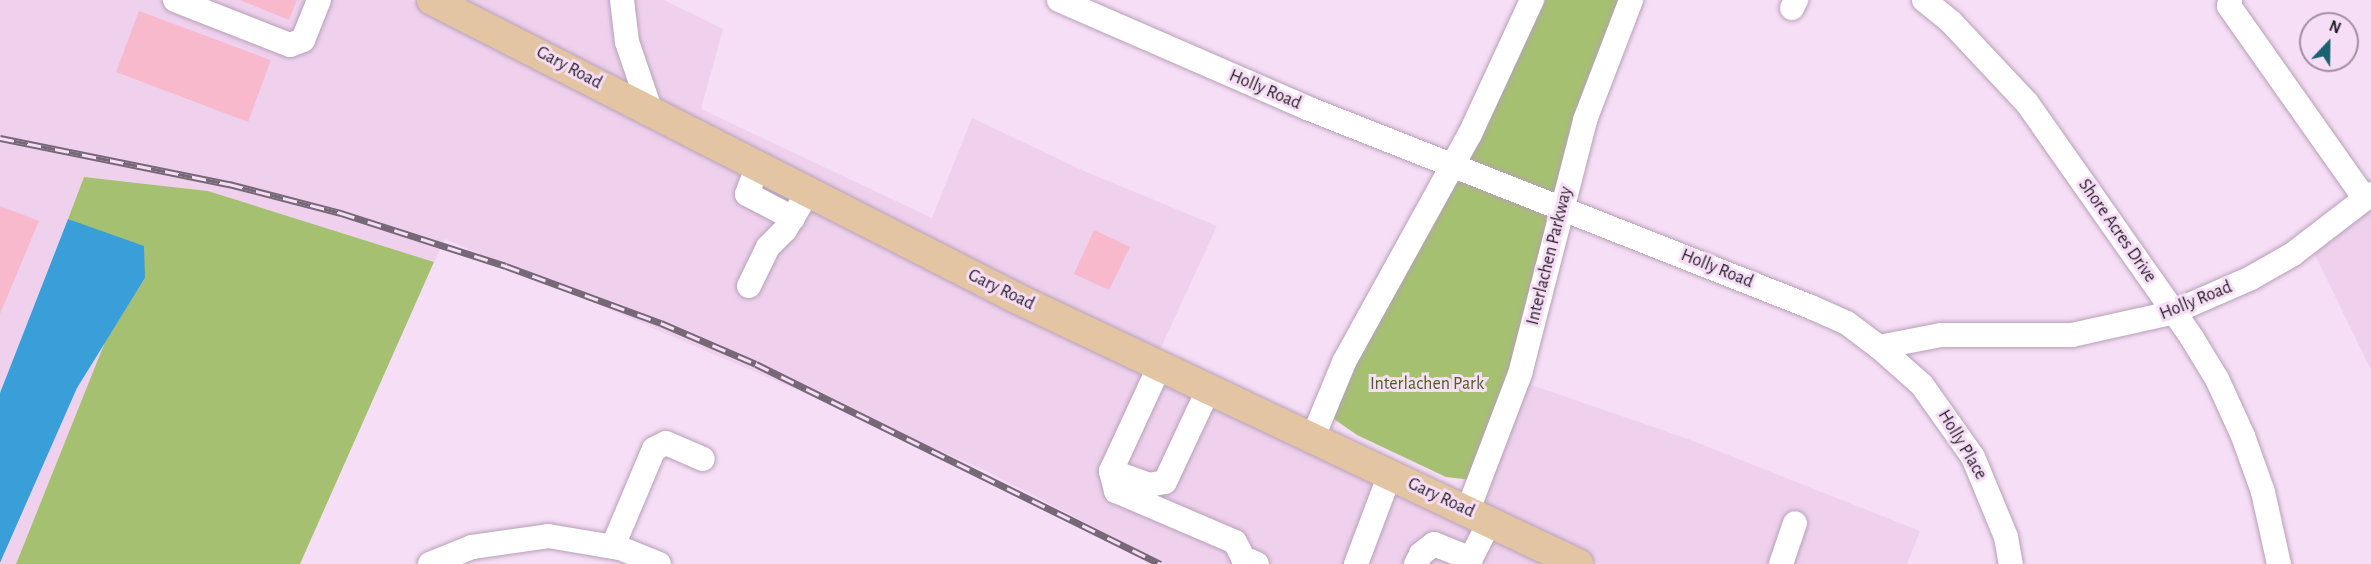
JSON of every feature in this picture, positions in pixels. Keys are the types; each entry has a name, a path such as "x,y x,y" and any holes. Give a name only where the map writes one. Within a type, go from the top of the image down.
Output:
{"main road":[{"name":"Gary Road","path":"432,0 757,168 800,206 1160,365 1578,564"}],"street":[{"path":"175,0 290,45 303,40 319,0"},
{"path":"622,0 627,42 651,112"},
{"name":"Holly Road","path":"1059,0 1196,62 1847,323 1879,347 1941,335 2072,335 2126,326 2171,313 2251,278 2293,254 2368,196"},
{"path":"1313,437 1349,352 1499,77 1532,0"},
{"name":"Interlachen Parkway","path":"1470,561 1479,516 1520,374 1561,207 1586,120 1631,0"},
{"name":"Shore Acres Drive","path":"1924,0 1952,22 2027,103 2146,270 2171,313 2217,379 2243,436 2263,492 2279,564"},
{"path":"2230,0 2229,6 2368,196"},
{"path":"749,286 772,240 800,206"},
{"name":"Holly Place","path":"1879,347 1922,385 1973,457 2006,537 2011,564"},
{"path":"1160,365 1111,471 1116,491 1235,542 1243,558 1257,564"},
{"path":"1111,471 1149,485 1165,482 1209,388"},
{"path":"613,546 654,448 666,443 704,459"},
{"path":"1356,564 1390,474"},
{"path":"1781,564 1795,523"},
{"path":"430,564 472,547 548,536 613,546 659,564"},
{"path":"1416,564 1426,549 1434,544 1470,561"}],"shaded area":[{"path":"0,0 410,0 1378,479 1346,564 1165,564 984,470 445,239 434,262 208,191 84,177 0,393"},
{"path":"455,0 613,0 635,92"},
{"path":"631,0 664,0 723,29 701,109 932,218 972,118 1084,171 1217,226 1158,354 659,105 636,39"},
{"path":"2371,206 2371,370 2313,251"},
{"path":"105,342 16,564 0,564 77,388"},
{"path":"1526,383 1688,439 1920,531 1907,564 1600,564 1480,505"},
{"path":"1395,487 1556,564 1365,564"}],"green space":[{"name":"Interlachen Park","path":"1537,0 1623,0 1520,348 1472,480 1446,477 1357,435 1331,417 1379,307"},
{"path":"84,177 208,191 434,262 300,564 16,564 105,342 145,278 101,232 68,219"}],"water":[{"path":"68,219 144,246 145,278 77,388 0,563 0,393"}],"building":[{"path":"240,0 297,0 289,20"},
{"path":"139,11 271,60 248,122 116,72"},
{"path":"0,206 39,221 0,314"},
{"path":"1094,230 1130,247 1109,290 1074,274"}],"railway":[{"path":"0,138 229,184 341,213 506,266 661,323 756,364 1160,564"}]}
